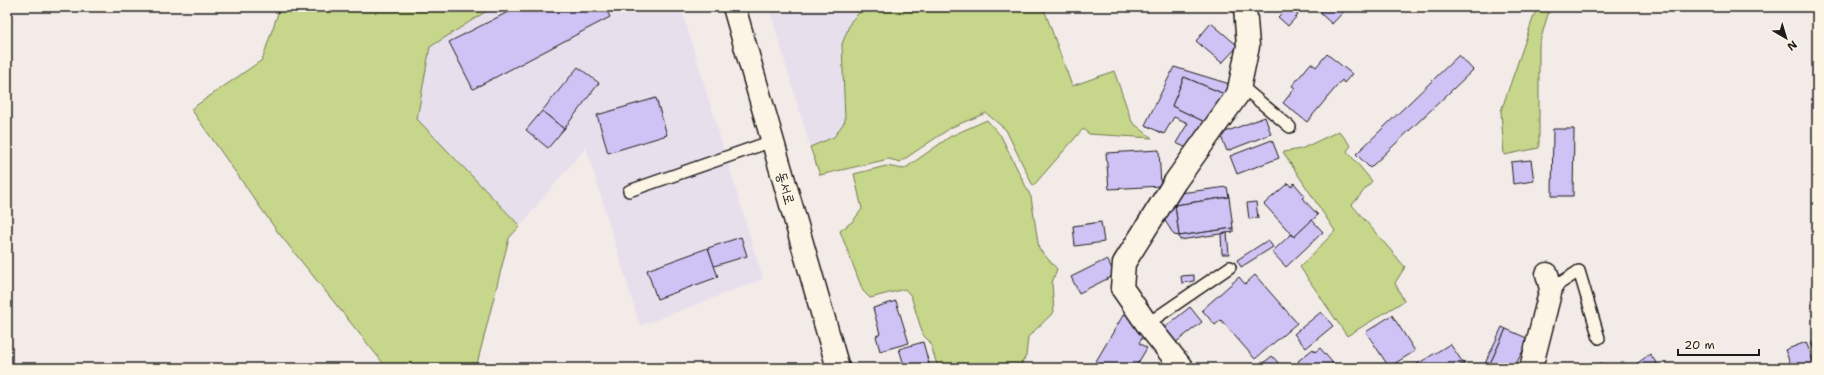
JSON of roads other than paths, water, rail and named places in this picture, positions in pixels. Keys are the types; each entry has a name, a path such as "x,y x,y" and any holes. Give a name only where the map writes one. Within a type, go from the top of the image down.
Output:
{"street":[{"name":"동서로","path":"734,7 838,368"},
{"path":"1182,368 1146,324 1122,288 1124,263 1175,182 1238,94 1248,46 1245,7"},
{"path":"1531,368 1549,282"}],"lane":[{"path":"1240,85 1290,127"},
{"path":"629,190 772,141"},
{"path":"1146,324 1230,267"},
{"path":"1549,282 1579,271 1600,338"}]}
